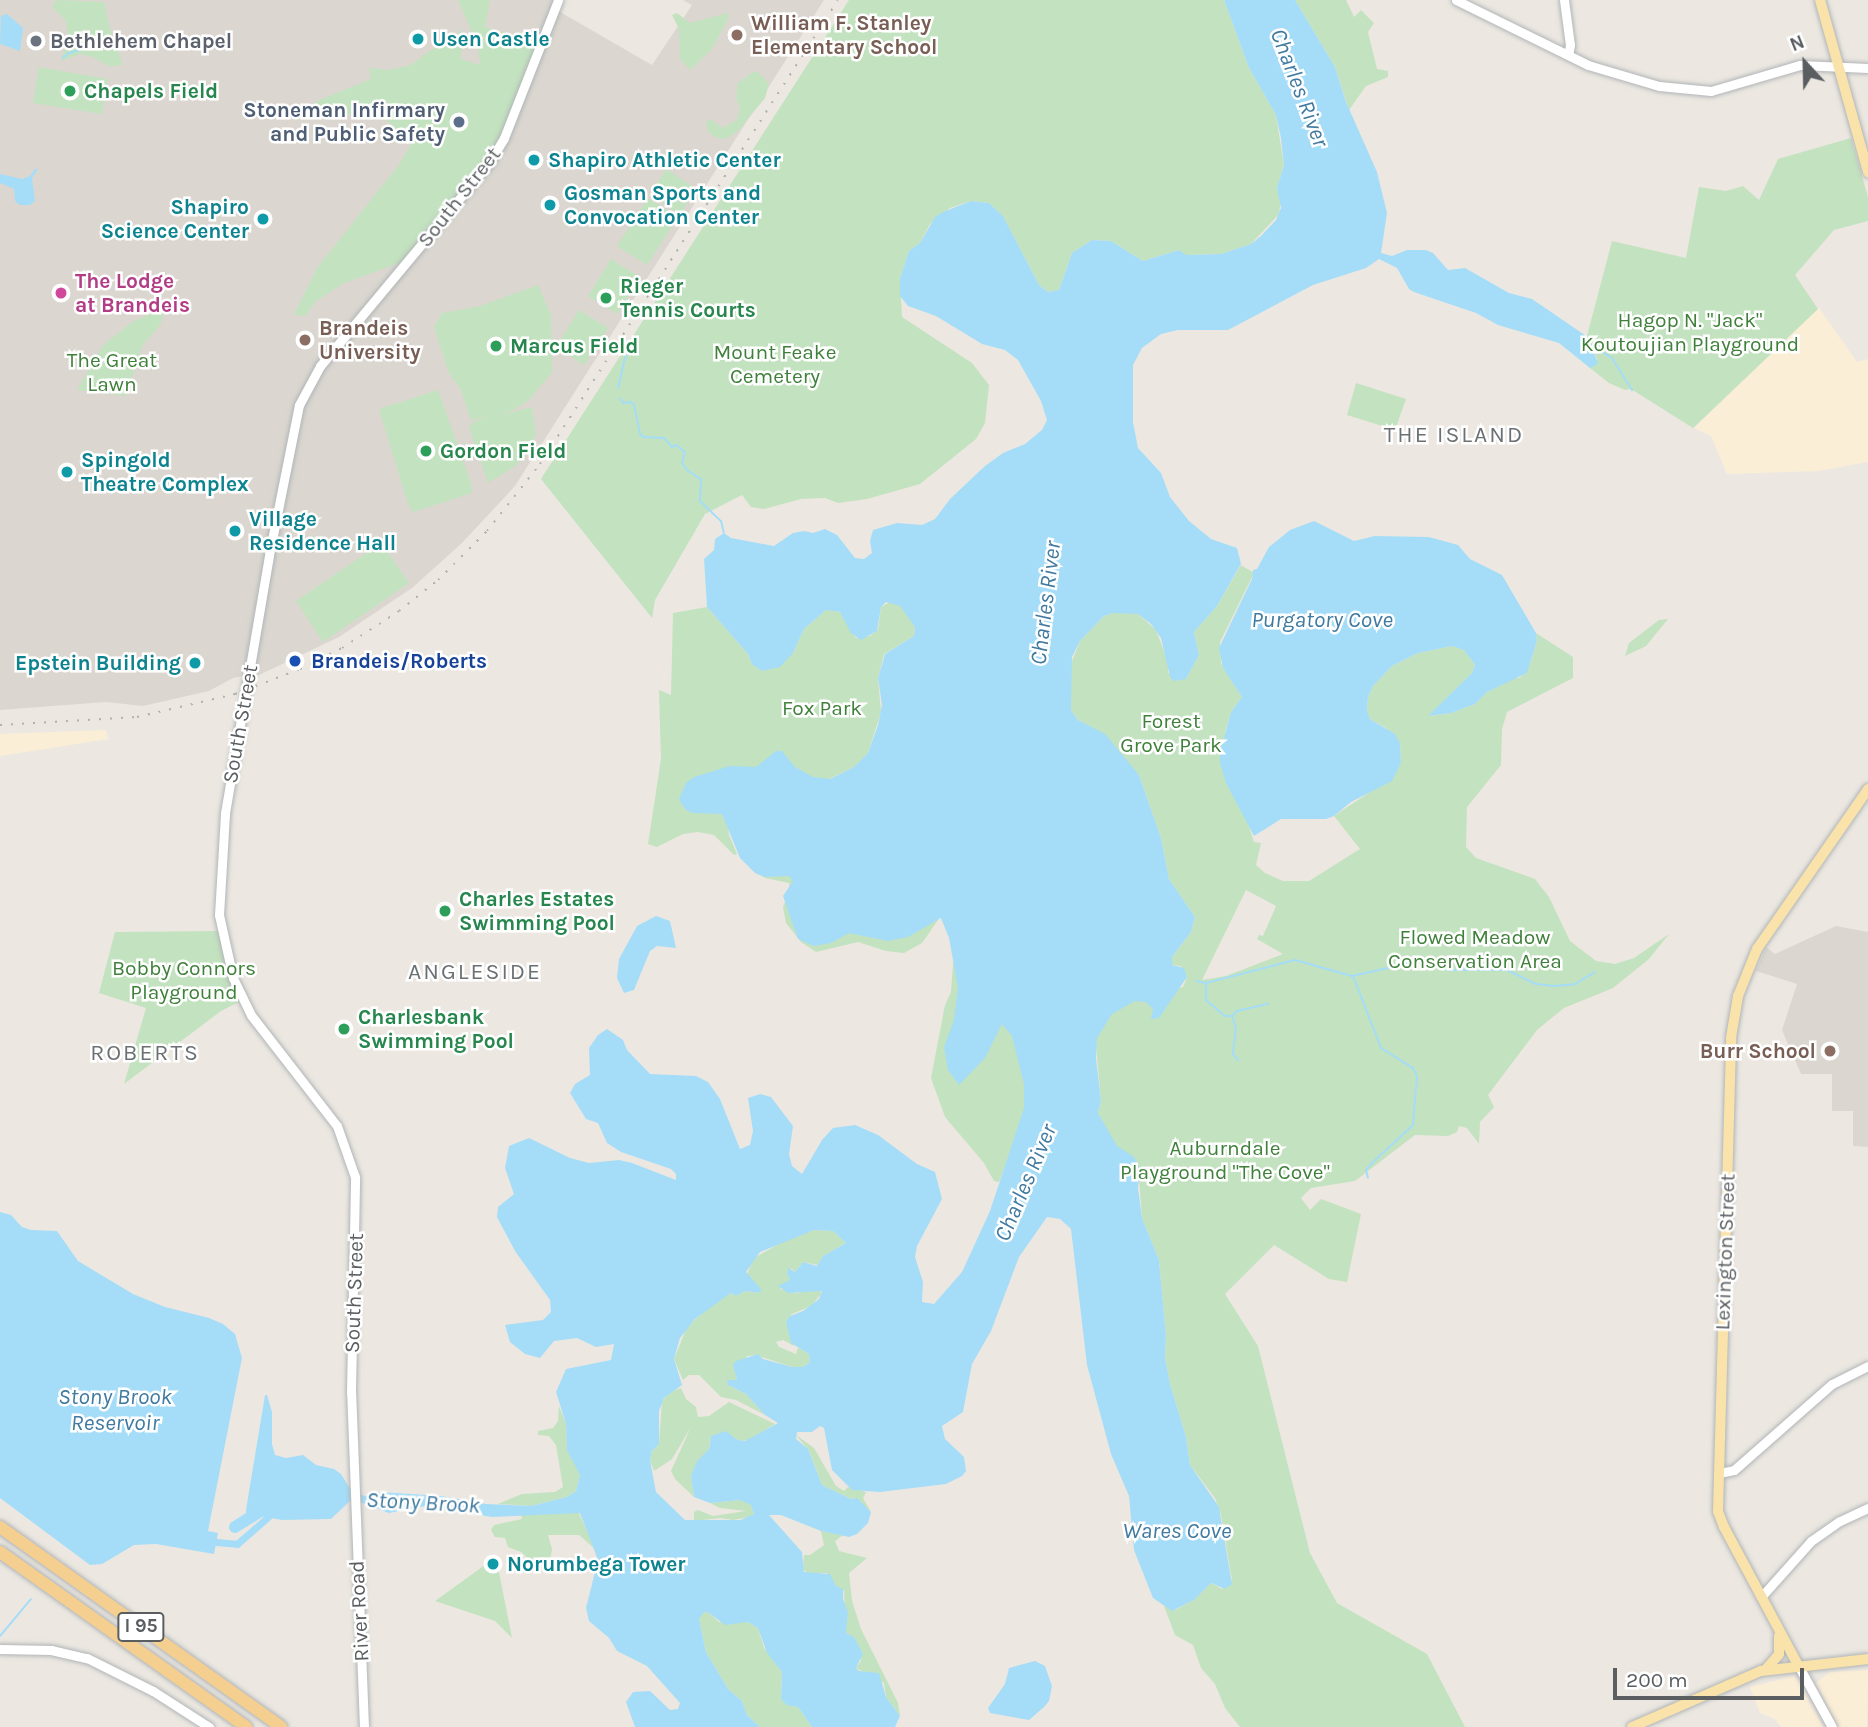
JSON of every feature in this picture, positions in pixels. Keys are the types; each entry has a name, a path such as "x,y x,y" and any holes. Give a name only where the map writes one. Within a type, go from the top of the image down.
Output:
{"highway":[{"name":"I 95","path":"0,1527 281,1727"},
{"name":"I 95","path":"0,1552 246,1727"}],"main road":[{"name":"South Street","path":"353,1495 350,1334 357,1202 355,1177 337,1126 251,1015 233,978 219,915 225,813 269,555 299,405 320,366 489,163 504,138 558,0"},
{"path":"1456,0 1568,55 1622,77 1702,91 1724,89 1795,66 1838,65 1868,68"},
{"path":"1564,0 1570,47 1568,55"},
{"path":"1819,0 1868,172"},
{"name":"Lexington Street","path":"1832,1727 1720,1519 1731,1042 1736,1002 1746,971 1762,940 1868,789"},
{"path":"1719,1474 1734,1470 1832,1384 1868,1366"},
{"name":"River Road","path":"353,1495 364,1727"},
{"path":"1761,1597 1811,1541 1840,1521 1868,1508"},
{"path":"1632,1727 1772,1664 1779,1654 1778,1629"},
{"path":"0,1649 51,1650 87,1658 144,1686 209,1727"},
{"path":"1761,1671 1868,1659"}],"shaded area":[{"name":"Brandeis University","path":"0,0 558,0 555,9 652,65 692,5 683,0 824,0 515,486 462,543 412,588 339,637 249,680 249,675 233,678 209,691 143,706 106,702 0,710"},
{"path":"1819,308 1857,362 1868,359 1868,462 1818,471 1727,474 1711,436 1694,428"},
{"path":"106,730 108,739 0,756 0,734"},
{"name":"Burr School","path":"1836,926 1868,932 1868,1147 1853,1146 1853,1111 1832,1111 1832,1074 1801,1074 1782,1030 1797,984 1756,971 1766,947 1775,954"},
{"path":"1868,1670 1867,1727 1838,1727 1816,1683 1830,1672"},
{"path":"1794,1676 1823,1727 1781,1727 1775,1719 1760,1713 1750,1687"}],"green space":[{"path":"56,0 104,2 123,65 109,66 93,57 80,54 61,61 68,37 66,21 52,7"},
{"path":"458,0 490,0 485,27 540,46 504,138 410,259 344,283 316,301 305,316 294,315 317,268 398,166 412,143 386,120 311,109 317,101 371,79 369,68 389,70 411,65 443,44 450,45 462,29 461,59 480,65 478,46"},
{"name":"Mount Feake Cemetery","path":"849,0 1224,0 1249,68 1276,115 1284,165 1277,188 1281,201 1279,214 1251,244 1221,254 1185,255 1179,250 1143,261 1111,241 1092,240 1072,253 1059,290 1048,292 1039,285 1003,216 989,203 971,201 950,208 930,224 920,243 909,251 900,278 902,317 972,363 989,385 985,423 976,439 920,484 867,499 838,503 825,498 801,499 764,509 751,507 742,495 705,514 655,600 652,618 541,479"},
{"path":"1295,0 1346,0 1354,17 1361,10 1374,23 1368,32 1377,69 1388,71 1388,77 1366,86 1349,110 1335,67"},
{"path":"677,13 690,23 728,13 728,19 712,49 690,70 680,59 679,29 672,15"},
{"name":"Chapels Field","path":"39,67 108,79 102,114 33,103"},
{"path":"753,72 758,72 769,84 765,98 738,131 726,139 715,137 708,132 706,122 710,119 723,128 737,120 740,108 736,98 738,83"},
{"name":"Hagop N. \"Jack\" Koutoujian Playground","path":"1851,138 1868,197 1868,221 1834,230 1795,275 1818,309 1693,428 1631,389 1625,390 1609,383 1590,368 1597,359 1587,336 1612,241 1686,258 1699,187 1726,191 1743,186 1759,200 1778,159"},
{"path":"666,169 696,189 680,214 650,195"},
{"path":"648,198 678,217 647,265 617,246"},
{"path":"611,259 640,277 617,314 588,296"},
{"name":"Marcus Field","path":"538,285 551,315 552,372 529,400 512,411 497,416 532,407 536,435 517,465 488,483 469,427 473,422 487,417 471,420 460,388 449,373 434,327 442,313 480,306"},
{"name":"The Great Lawn","path":"164,308 161,324 142,346 126,396 77,390 103,345 132,322"},
{"path":"579,310 608,328 584,365 556,347"},
{"path":"1356,383 1406,399 1395,430 1347,415"},
{"name":"Gordon Field","path":"438,390 471,483 472,493 413,512 408,504 379,409"},
{"path":"381,543 409,583 323,642 296,601"},
{"path":"1241,565 1254,573 1220,642 1221,663 1242,697 1231,712 1225,732 1226,783 1246,817 1254,842 1261,843 1256,865 1265,873 1283,881 1309,881 1360,849 1334,816 1367,794 1401,763 1400,743 1386,728 1370,719 1367,711 1368,697 1373,686 1392,666 1418,653 1452,646 1464,650 1475,665 1472,673 1429,716 1451,713 1475,704 1487,692 1513,678 1520,678 1530,664 1537,641 1536,633 1573,657 1573,678 1507,712 1502,729 1501,765 1467,807 1466,847 1476,858 1535,879 1549,897 1570,941 1596,961 1615,964 1634,958 1669,934 1649,959 1613,988 1564,1008 1537,1030 1488,1095 1494,1107 1480,1122 1479,1144 1467,1128 1459,1126 1457,1132 1448,1136 1415,1135 1355,1181 1311,1188 1301,1198 1310,1210 1321,1199 1361,1214 1347,1282 1329,1279 1274,1245 1225,1294 1258,1346 1310,1553 1337,1603 1427,1654 1465,1727 1240,1727 1225,1708 1215,1684 1201,1668 1193,1645 1175,1635 1164,1606 1175,1610 1192,1601 1211,1583 1222,1589 1232,1580 1221,1515 1215,1498 1190,1465 1186,1437 1170,1384 1165,1358 1166,1336 1159,1260 1142,1218 1139,1180 1128,1178 1098,1113 1101,1100 1094,1023 1126,1001 1183,987 1187,977 1181,966 1172,965 1172,957 1191,932 1195,917 1169,879 1161,838 1139,775 1093,728 1078,720 1071,710 1070,666 1080,641 1104,616 1131,613 1138,614 1156,630 1168,662 1168,673 1186,679 1199,655 1194,632 1217,606","holes":["1246,890 1276,906 1263,936 1259,935 1257,939 1283,954 1226,976 1202,980"]},
{"name":"Fox Park","path":"890,602 900,606 910,616 915,627 914,636 884,654 878,678 881,712 868,753 854,767 829,779 938,920 922,943 904,953 886,951 858,942 816,952 801,942 786,923 783,907 790,889 789,883 765,878 758,872 728,826 737,854 734,855 714,835 698,832 683,834 657,847 648,844 661,759 659,690 671,695 673,613 707,607 748,654 752,664 793,653 804,629 826,610 840,612 856,638 870,636 878,630 881,607"},
{"path":"1668,619 1646,646 1625,656 1629,643 1659,620"},
{"name":"Bobby Connors Playground","path":"220,931 243,1000 221,1011 124,1084 146,1008 99,993 115,932"},
{"path":"955,937 1023,1044 1027,1110 999,1182 994,1181 984,1163 945,1117 931,1078 945,1005 951,992"},
{"path":"814,1230 833,1231 846,1243 823,1256 818,1265 803,1262 795,1272 791,1268 788,1275 790,1280 780,1289 796,1293 818,1289 822,1293 811,1306 792,1314 786,1321 794,1346 783,1340 776,1342 779,1347 796,1354 798,1348 803,1350 809,1354 810,1362 803,1367 792,1367 756,1355 747,1356 735,1370 737,1380 733,1380 730,1386 746,1394 765,1415 736,1400 721,1397 699,1375 689,1375 683,1380 674,1359 687,1327 710,1306 732,1293 736,1296 745,1291 760,1293 747,1274 754,1258 786,1240"},
{"path":"681,1388 686,1399 696,1407 698,1417 709,1416 729,1402 775,1424 749,1440 740,1441 721,1434 710,1439 709,1449 691,1476 694,1497 675,1479 671,1471 691,1427 672,1459 654,1471 650,1460 652,1451 659,1444 662,1402 668,1393"},
{"path":"559,1406 566,1424 567,1443 580,1475 576,1491 567,1497 531,1506 498,1504 522,1494 555,1492 563,1487 556,1445 549,1436 538,1435 538,1431 553,1428 558,1421"},
{"path":"796,1435 814,1448 836,1486 844,1491 848,1487 866,1492 863,1498 871,1512 855,1498 851,1499 822,1485 809,1451"},
{"path":"740,1500 751,1504 754,1513 751,1517 694,1521 694,1512 698,1510 713,1516 746,1511 720,1508 710,1503"},
{"path":"578,1511 595,1549 579,1535 548,1535 551,1556 542,1563 532,1562 521,1552 508,1547 505,1538 495,1537 491,1530 494,1525 522,1519 521,1515"},
{"path":"821,1531 843,1535 835,1541 839,1551 867,1558 849,1573 852,1601 861,1629 898,1703 900,1716 886,1697 884,1683 856,1668 861,1661 858,1644 846,1633 844,1591 836,1586 827,1573 807,1573 803,1569 804,1555 810,1555 824,1545"},
{"path":"496,1557 512,1638 495,1621 435,1601"},
{"path":"703,1612 709,1613 719,1622 748,1622 758,1628 764,1648 782,1672 781,1695 790,1705 798,1707 812,1727 760,1727 747,1715 742,1701 728,1689 706,1652 699,1619"}],"water":[{"path":"1224,0 1295,0 1335,67 1346,102 1377,172 1387,213 1381,253 1392,256 1407,250 1426,250 1433,253 1448,270 1465,268 1509,293 1532,299 1589,338 1598,364 1590,368 1559,343 1498,325 1476,313 1414,292 1409,289 1397,268 1379,259 1366,268 1313,285 1228,330 1178,330 1161,334 1142,348 1133,365 1133,422 1138,448 1161,473 1170,497 1189,521 1211,539 1237,548 1241,564 1217,606 1194,632 1199,655 1186,679 1174,681 1170,677 1161,638 1151,624 1138,614 1113,613 1104,616 1080,641 1072,657 1071,710 1078,720 1105,734 1139,775 1161,838 1169,879 1195,917 1191,932 1172,957 1172,965 1184,968 1187,977 1159,1018 1151,1019 1153,1009 1146,1002 1135,1001 1112,1014 1097,1038 1096,1058 1101,1100 1098,1113 1117,1146 1134,1157 1140,1169 1138,1188 1142,1218 1159,1260 1166,1336 1165,1358 1170,1384 1186,1437 1190,1465 1219,1507 1232,1584 1225,1589 1211,1583 1194,1600 1172,1611 1153,1598 1134,1550 1129,1496 1111,1454 1087,1365 1071,1229 1060,1219 1047,1217 1019,1257 991,1331 972,1364 963,1412 942,1426 945,1439 964,1457 966,1471 962,1476 946,1484 880,1492 852,1490 832,1470 824,1428 820,1426 812,1432 797,1432 796,1439 808,1449 822,1485 851,1499 857,1498 871,1512 868,1523 857,1534 849,1537 821,1531 781,1515 769,1515 802,1552 804,1572 830,1574 836,1586 843,1589 843,1599 848,1612 846,1633 854,1637 863,1654 856,1668 859,1671 879,1673 886,1697 900,1716 895,1727 812,1727 798,1707 787,1705 781,1699 782,1672 767,1653 758,1628 748,1622 725,1625 704,1612 699,1619 706,1652 728,1689 742,1701 747,1715 760,1727 635,1727 626,1702 633,1692 650,1691 670,1710 678,1709 680,1703 647,1666 617,1651 609,1638 589,1621 586,1608 598,1560 580,1513 492,1517 425,1506 389,1513 352,1499 331,1519 282,1520 261,1516 247,1525 246,1510 265,1395 272,1412 272,1444 275,1455 286,1458 303,1455 316,1465 334,1469 341,1474 352,1492 365,1496 380,1492 441,1496 486,1504 531,1506 567,1497 576,1491 580,1475 567,1450 566,1424 556,1392 566,1369 611,1360 614,1344 596,1347 577,1338 554,1341 540,1358 525,1354 510,1342 505,1325 543,1320 551,1312 550,1300 515,1251 497,1217 498,1207 514,1194 505,1168 509,1146 529,1138 570,1158 589,1163 619,1160 676,1180 676,1174 671,1169 621,1152 607,1143 598,1123 586,1119 570,1093 575,1084 590,1075 589,1048 598,1035 607,1029 623,1040 627,1050 650,1074 696,1076 708,1082 720,1099 740,1149 750,1145 753,1131 748,1098 760,1094 771,1097 793,1126 789,1154 792,1166 802,1174 822,1140 833,1128 855,1125 878,1135 917,1164 935,1172 942,1199 917,1246 915,1257 923,1282 922,1302 934,1304 962,1272 990,1211 1024,1108 1024,1084 1012,1036 1002,1024 985,1058 959,1085 948,1070 944,1047 954,1020 958,988 949,938 941,918 908,937 888,941 849,933 831,943 814,946 798,939 783,896 793,881 789,876 764,877 755,873 740,858 722,814 692,813 685,809 679,799 686,783 694,777 730,766 756,767 776,751 782,751 795,767 813,777 830,779 854,767 868,753 878,725 882,705 878,678 885,654 914,636 915,627 900,606 886,602 881,607 877,631 861,640 851,633 840,612 826,610 804,629 793,653 780,667 762,671 752,664 748,654 707,607 704,559 714,550 715,539 724,533 731,538 774,546 793,533 813,533 825,529 837,535 855,558 864,559 872,553 870,541 873,530 897,523 922,525 935,519 950,499 985,466 1003,453 1025,444 1042,430 1047,420 1041,401 1018,360 1005,350 982,344 936,316 908,306 900,296 900,278 909,251 920,243 935,217 943,212 971,201 989,203 1003,216 1039,285 1048,292 1059,290 1072,253 1092,240 1111,241 1143,261 1179,250 1186,255 1221,254 1251,244 1261,236 1276,220 1281,208 1277,188 1284,165 1276,115 1249,68","holes":["814,1230 833,1231 846,1243 823,1256 817,1266 803,1262 795,1272 789,1268 787,1273 790,1280 778,1286 788,1293 822,1291 819,1299 786,1321 791,1343 809,1354 810,1362 803,1367 792,1367 763,1359 758,1354 736,1361 733,1365 737,1380 727,1380 728,1385 746,1394 765,1415 778,1423 745,1441 737,1440 726,1431 711,1436 709,1449 697,1461 691,1476 694,1497 710,1503 740,1500 751,1505 754,1514 741,1520 685,1520 656,1492 650,1460 652,1451 659,1444 659,1411 664,1398 682,1385 674,1359 680,1338 695,1319 731,1293 736,1296 745,1291 760,1293 761,1289 746,1272 760,1252"]},
{"path":"7,14 23,28 20,51 0,44 1,16"},
{"path":"38,169 32,178 35,201 30,205 20,205 15,201 14,189 0,183 0,174 22,179 30,176"},
{"name":"Purgatory Cove","path":"1314,521 1354,541 1375,536 1429,537 1458,545 1470,559 1502,575 1536,633 1537,641 1527,673 1487,692 1475,704 1451,713 1428,716 1472,673 1475,665 1464,650 1452,646 1418,653 1392,666 1373,686 1368,697 1367,711 1370,719 1395,734 1400,743 1401,763 1392,781 1351,802 1334,816 1326,819 1281,819 1254,836 1226,783 1220,763 1220,752 1231,712 1242,697 1223,668 1219,648 1252,579 1253,570 1257,569 1269,547 1290,530"},
{"path":"656,916 670,921 676,948 657,946 650,951 634,990 624,993 617,978 619,959 637,926"},
{"name":"Stony Brook Reservoir","path":"0,1212 11,1215 22,1227 31,1230 57,1231 78,1261 133,1294 165,1307 209,1318 223,1324 235,1334 242,1358 208,1531 218,1533 214,1554 156,1544 134,1545 102,1564 90,1565 0,1498"},
{"path":"1035,1661 1045,1666 1052,1686 1049,1701 1044,1707 1029,1720 990,1713 988,1708 1005,1684 1009,1668"}],"waterway":[{"path":"63,58 69,53 111,41 138,42"},
{"path":"1594,347 1612,358 1632,390"},
{"path":"618,388 627,349"},
{"path":"620,398 623,403 631,402 634,405 643,437 664,438 672,447 676,445 685,452 682,463 688,471 701,479 700,501 721,521 724,533"},
{"path":"1196,981 1206,983 1295,960 1352,976 1428,959 1448,970 1507,970 1536,984 1554,986 1575,984 1595,972"},
{"path":"1353,976 1381,1048 1413,1068 1417,1076 1413,1125 1371,1164 1366,1170 1368,1178"},
{"path":"1206,983 1206,1000 1225,1016 1232,1016 1236,1028 1233,1054 1238,1060"},
{"path":"1233,1015 1237,1011 1268,1004"},
{"name":"Stony Brook","path":"235,1527 259,1512"},
{"path":"216,1542 237,1544 269,1516"},
{"path":"0,1636 31,1599"}],"railway":[{"path":"0,725 137,717 235,694 300,669 342,648 399,611 438,580 487,531 540,464 838,0"}],"place":[{"name":"William F. Stanley Elementary School","path":"737,35"},
{"name":"Usen Castle","path":"418,39"},
{"name":"Bethlehem Chapel","path":"36,41"},
{"name":"Chapels Field","path":"70,91"},
{"name":"Stoneman Infirmary and Public Safety","path":"459,122"},
{"name":"Shapiro Athletic Center","path":"534,160"},
{"name":"Gosman Sports and Convocation Center","path":"550,205"},
{"name":"Shapiro Science Center","path":"263,219"},
{"name":"The Lodge at Brandeis","path":"61,293"},
{"name":"Rieger Tennis Courts","path":"606,298"},
{"name":"Brandeis University","path":"305,340"},
{"name":"Marcus Field","path":"496,346"},
{"name":"Gordon Field","path":"426,451"},
{"name":"Spingold Theatre Complex","path":"67,472"},
{"name":"Village Residence Hall","path":"235,531"},
{"name":"Brandeis/Roberts","path":"295,661"},
{"name":"Epstein Building","path":"195,663"},
{"name":"Charles Estates Swimming Pool","path":"445,911"},
{"name":"Charlesbank Swimming Pool","path":"344,1029"},
{"name":"Burr School","path":"1830,1051"},
{"name":"Norumbega Tower","path":"493,1564"}],"district":[{"name":"THE ISLAND","path":"1454,435"},
{"name":"ANGLESIDE","path":"475,972"},
{"name":"ROBERTS","path":"145,1053"}],"water label":[{"name":"Charles River","path":"1299,88"},
{"name":"Charles River","path":"1046,603"},
{"name":"Charles River","path":"1026,1183"},
{"name":"Wares Cove","path":"1177,1531"}],"park label":[{"name":"Forest Grove Park","path":"1171,733"},
{"name":"Flowed Meadow Conservation Area","path":"1475,949"},
{"name":"Auburndale Playground \"The Cove\"","path":"1225,1160"}]}
